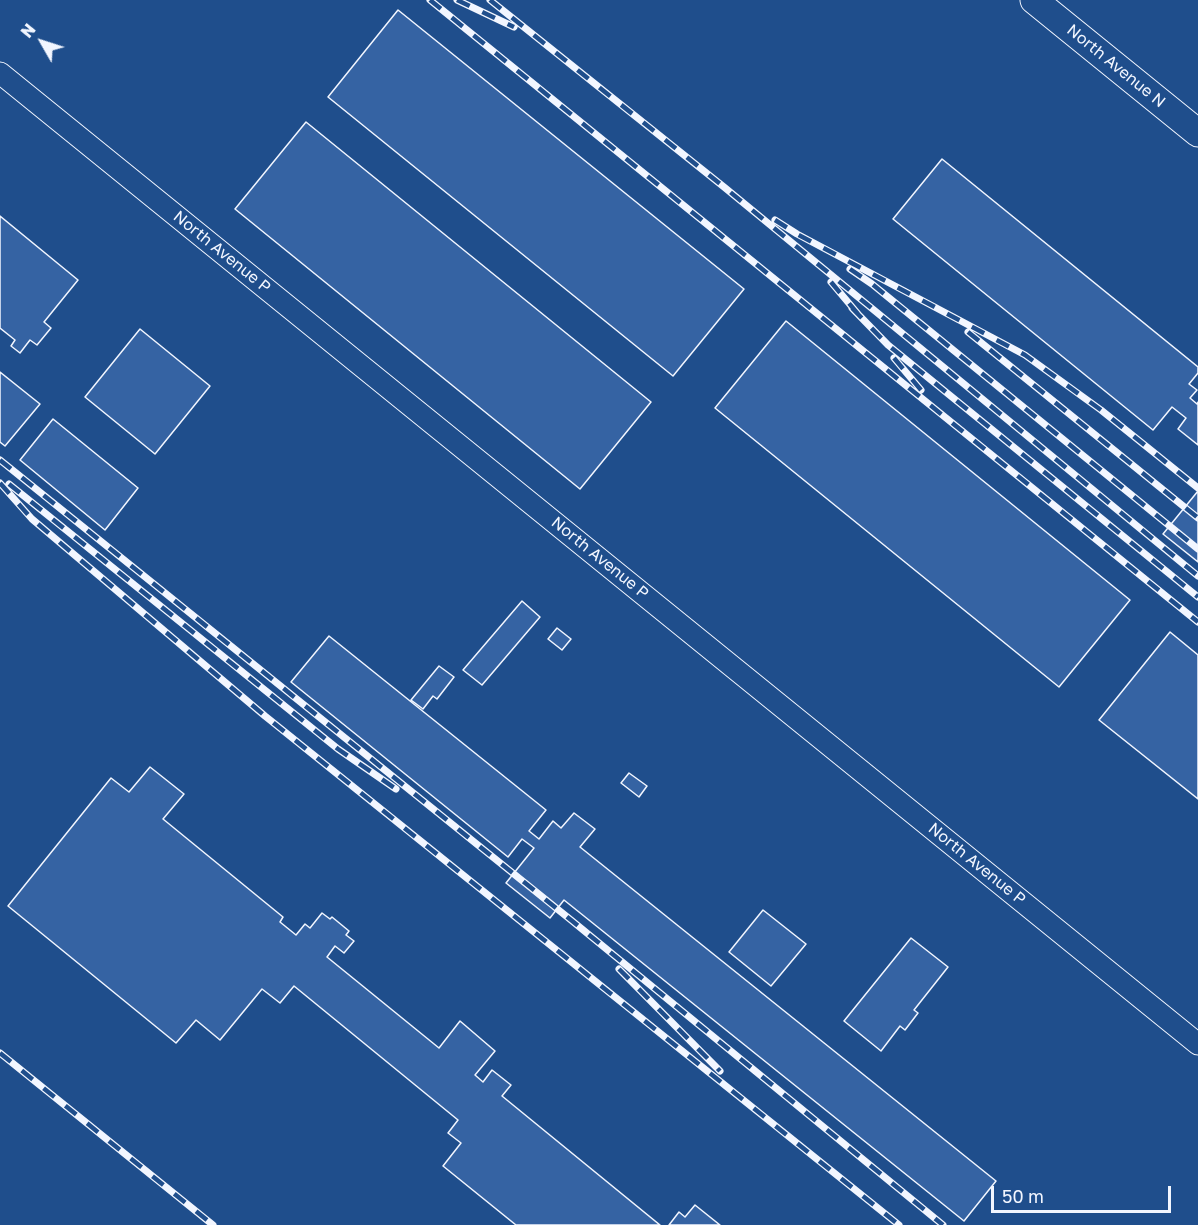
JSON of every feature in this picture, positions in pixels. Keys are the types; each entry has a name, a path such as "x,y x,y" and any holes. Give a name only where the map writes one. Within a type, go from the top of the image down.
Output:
{"street":[{"name":"North Avenue N","path":"1034,0 1198,132"},
{"name":"North Avenue P","path":"0,73 1198,1044"}],"building":[{"path":"398,10 744,289 673,376 328,97"},
{"path":"306,122 651,402 580,489 235,209"},
{"path":"942,159 1198,367 1198,373 1189,384 1197,390 1190,398 1197,404 1198,402 1198,445 1178,429 1186,418 1172,407 1153,430 893,219"},
{"path":"0,216 78,280 44,322 51,328 37,345 30,340 20,353 11,346 15,340 0,328"},
{"path":"786,321 1130,600 1059,687 715,408"},
{"path":"140,329 210,386 155,454 85,397"},
{"path":"0,372 40,404 5,446 0,442"},
{"path":"53,419 138,488 105,530 20,460"},
{"path":"1198,491 1198,562 1163,534"},
{"path":"522,601 540,617 482,685 463,670"},
{"path":"557,628 571,639 562,650 548,639"},
{"path":"1170,632 1198,655 1198,799 1099,720"},
{"path":"329,636 546,810 529,831 539,839 553,821 561,828 574,813 595,829 580,847 996,1181 964,1221 564,900 550,918 506,883 534,848 522,839 508,857 291,682"},
{"path":"439,666 454,677 437,699 433,696 423,709 411,700"},
{"path":"150,767 184,794 163,819 283,917 280,922 296,935 305,924 310,928 322,913 330,919 332,917 349,931 346,935 354,941 344,953 335,946 327,957 439,1048 460,1021 495,1051 475,1075 483,1082 492,1070 511,1085 502,1096 660,1225 516,1225 443,1166 461,1143 448,1133 458,1120 294,986 280,1003 262,989 220,1040 196,1020 176,1043 8,906 111,778 129,792"},
{"path":"629,773 647,786 639,797 621,783"},
{"path":"763,910 806,944 771,986 729,952"},
{"path":"911,938 948,967 914,1010 918,1013 905,1030 900,1026 881,1051 844,1021"},
{"path":"695,1205 720,1225 669,1225 679,1212 685,1217"}],"railway":[{"path":"430,0 1198,622"},
{"path":"457,0 514,27"},
{"path":"490,0 724,187 1198,576"},
{"path":"775,220 797,234 1025,355 1101,410 1198,488"},
{"path":"850,269 872,284 1198,549"},
{"path":"831,282 858,314"},
{"path":"852,308 888,345 1198,597"},
{"path":"968,332 1198,518"},
{"path":"894,358 921,390"},
{"path":"0,460 571,920 943,1225"},
{"path":"0,483 32,519 265,716 899,1225"},
{"path":"9,484 338,749 396,789"},
{"path":"619,969 720,1071"},
{"path":"0,1053 213,1225"}]}
